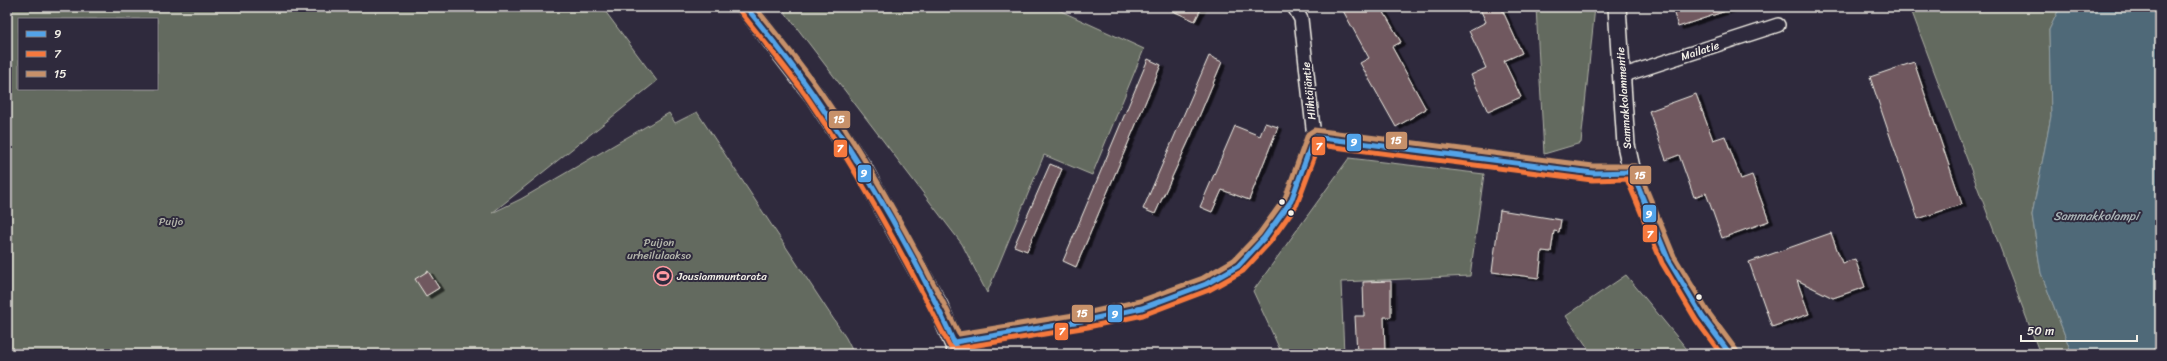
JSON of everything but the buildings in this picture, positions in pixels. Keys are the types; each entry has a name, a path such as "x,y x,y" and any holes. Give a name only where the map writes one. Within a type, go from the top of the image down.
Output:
{"main road":[{"path":"746,7 814,94 863,170 938,306 957,348"}],"street":[{"name":"Hiihtäjäntie","path":"957,348 1142,308 1213,281 1238,266 1264,238 1291,201 1314,137 1301,18 1294,7"},
{"name":"Sammakkolammentie","path":"1617,7 1626,145 1632,172 1668,259 1702,316 1730,354"},
{"name":"Mailatie","path":"1621,76 1778,25"},
{"path":"1314,137 1593,173 1632,172"}],"green space":[{"path":"7,7 602,7 657,81 492,213 521,199 669,113 675,123 697,112 846,338 854,354 7,354"},
{"path":"781,7 1052,7 1144,49 1092,175 1044,155 987,293 962,244"},
{"path":"1536,7 1595,7 1581,143 1544,154"},
{"path":"1910,7 2060,7 2049,30 2051,116 2032,215 2041,273 2072,354 2040,354"},
{"path":"1349,158 1484,174 1470,276 1341,282 1344,354 1282,354 1253,291"},
{"path":"1626,275 1691,354 1592,354 1566,316"}],"water":[{"name":"Sammakkolampi","path":"2060,7 2160,7 2160,354 2072,354 2041,273 2032,215 2051,116 2049,30"}],"transit line":[{"name":"9","path":"746,7 806,84 855,157 911,254 959,354"},
{"name":"15","path":"755,7 812,80 840,120 894,210 959,334 1086,313 1140,301 1203,278 1234,260 1259,234 1285,198 1308,134 1314,130 1593,166 1635,166 1638,169 1674,256 1708,312 1736,350"},
{"name":"7","path":"740,11 793,77 829,129 883,220 949,345 953,349 1088,327 1143,315 1209,290 1243,271 1270,242 1297,204 1319,145 1592,180 1627,179 1662,263 1696,320 1721,354"},
{"name":"9","path":"955,342 1087,320 1142,308 1206,284 1238,266 1264,238 1291,201 1314,137 1593,173 1632,172 1668,259 1702,316 1730,354"}],"place":[{"name":"Jousiammuntarata","path":"663,276"}],"park label":[{"name":"Puijo","path":"171,221"},
{"name":"Puijon urheilulaakso","path":"659,248"}]}
